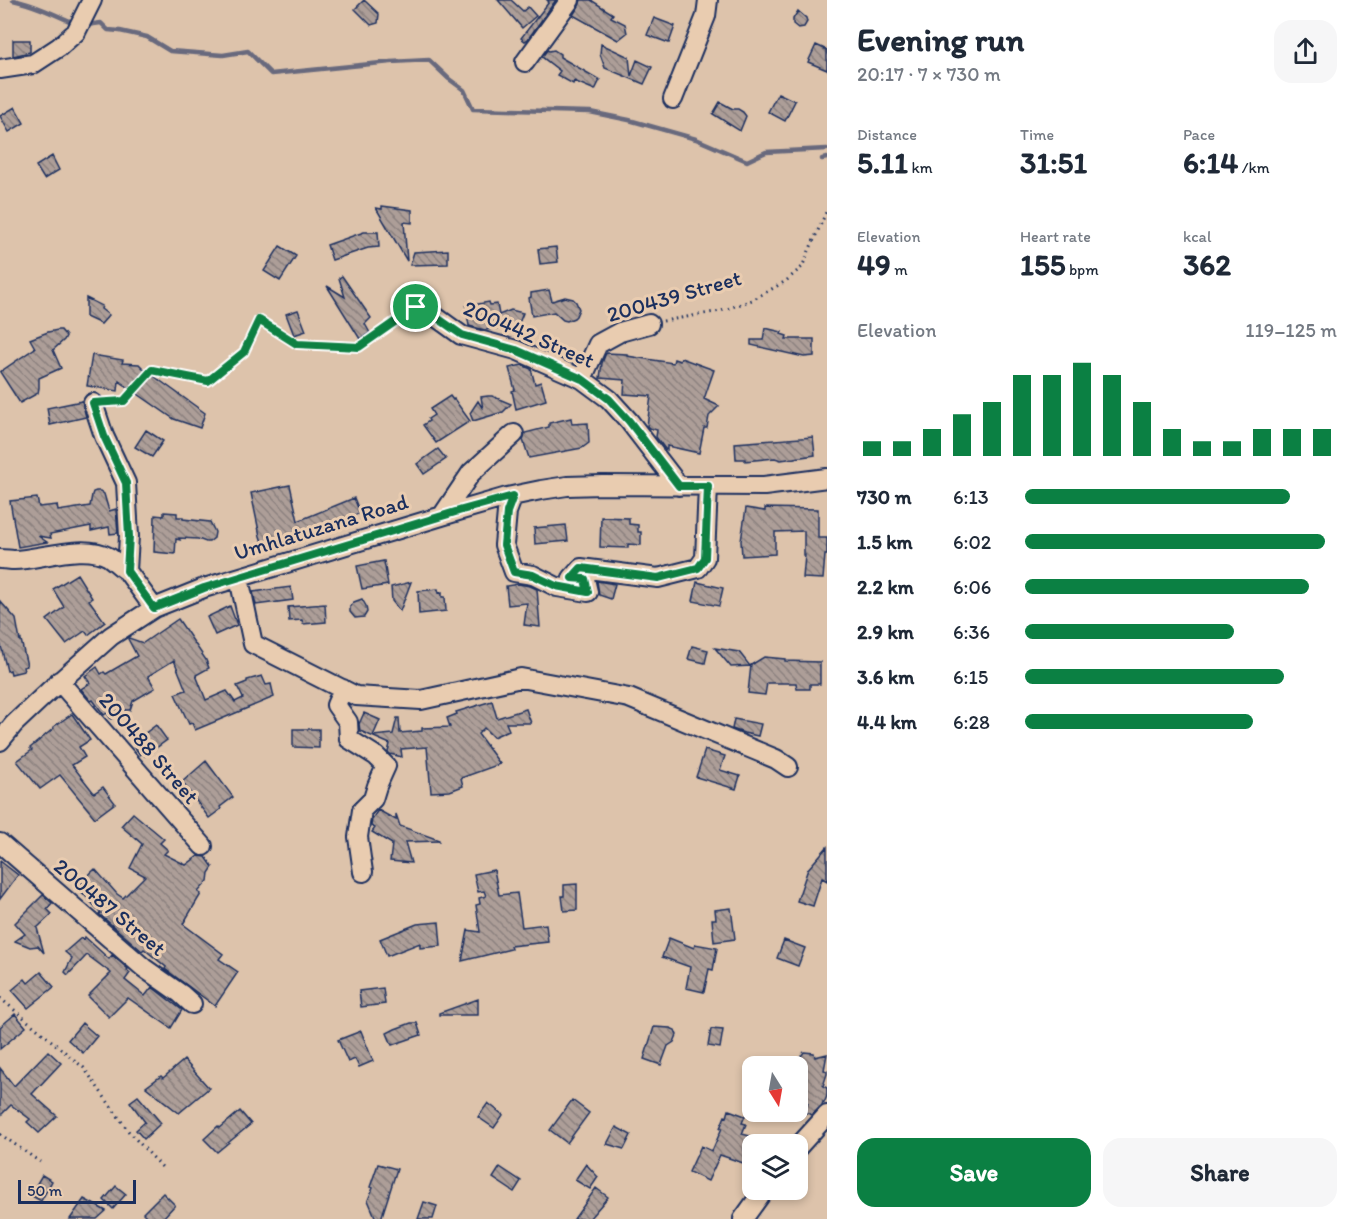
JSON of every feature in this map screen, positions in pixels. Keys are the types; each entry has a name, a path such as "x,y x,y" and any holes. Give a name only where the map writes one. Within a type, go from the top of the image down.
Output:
{"street":[{"path":"0,69 33,64 59,48 76,32 92,0"},
{"path":"525,62 570,0"},
{"path":"673,99 706,16 708,0"},
{"name":"200442 Street","path":"436,317 462,335 516,350 582,379 609,399 629,421 679,486"},
{"name":"200439 Street","path":"582,379 598,344 621,332 650,324"},
{"path":"93,403 104,436 126,483 129,536 127,571"},
{"path":"442,516 471,473 514,434"},
{"name":"Umhlatuzana Road","path":"0,741 14,724 111,636 154,608 204,588 513,496 567,486 764,486 827,478"},
{"path":"513,496 507,512 504,545 514,572 533,575 556,586 588,592 585,579 572,578 581,568 658,578 698,568 705,558 708,486"},
{"path":"0,559 15,560 76,552 108,556 127,571 154,608"},
{"path":"239,578 253,644 356,696 421,700 521,678 629,698 776,759 788,767"},
{"name":"200488 Street","path":"60,681 203,846"},
{"path":"343,689 336,705 348,722 349,739 376,756 386,766 373,800 362,810 358,837 363,872"},
{"name":"200487 Street","path":"0,843 144,968 192,1004"},
{"path":"808,1136 827,1114"},
{"path":"743,1219 757,1200"}],"path":[{"name":"200439 Street","path":"650,324 721,311 752,300 786,281 802,267 827,210"},
{"name":"200442 Street","path":"93,403 124,401 152,370 208,381 244,352 259,320 297,344 359,347 416,307 436,317"},
{"path":"0,998 84,1068 129,1132 162,1167"},
{"path":"0,1134 40,1162"}],"building":[{"path":"364,0 379,14 378,23 371,25 355,9"},
{"path":"498,0 511,0 523,11 528,7 536,16 522,28"},
{"path":"547,0 556,0 525,41 521,38 549,2"},
{"path":"581,0 591,0 613,14 611,17 625,24 627,33 618,40 573,15"},
{"path":"798,11 806,18 807,22 804,27 798,28 793,24"},
{"path":"654,18 675,26 669,43 647,35"},
{"path":"13,40 30,40 30,52 13,56"},
{"path":"601,44 629,57 631,76 637,60 652,67 644,84 605,68 600,54"},
{"path":"816,45 827,50 827,70 808,62"},
{"path":"547,50 554,50 560,54 560,57 600,80 595,90 574,81 573,84 557,75 560,71 542,57"},
{"path":"778,93 795,101 785,121 768,112"},
{"path":"720,102 733,109 738,109 746,116 740,131 713,114"},
{"path":"15,107 24,123 9,132 0,116"},
{"path":"52,156 59,170 44,179 36,166"},
{"path":"382,206 412,210 412,223 404,222 407,261 376,208 382,209"},
{"path":"364,232 378,232 379,247 368,248 332,260 327,245"},
{"path":"280,246 296,256 280,281 264,271"},
{"path":"556,247 558,262 540,264 538,249"},
{"path":"448,250 448,264 410,265 414,252"},
{"path":"342,276 371,318 365,324 370,333 360,339 327,286 345,297 339,278"},
{"path":"549,290 552,301 565,297 576,302 579,309 574,318 563,320 554,312 532,316 529,298 531,293"},
{"path":"86,298 102,306 101,309 109,315 101,324 86,317"},
{"path":"489,302 490,305 497,304 499,315 511,310 523,313 519,323 515,326 485,330 469,326 466,306"},
{"path":"298,310 306,331 294,335 286,314"},
{"path":"765,328 782,332 781,334 787,336 786,339 814,339 814,356 804,357 751,345 751,340 763,340"},
{"path":"58,330 66,336 53,350 61,368 39,378 38,393 20,403 0,372 35,348 30,339"},
{"path":"606,353 627,354 627,356 673,363 674,359 680,361 681,358 714,370 704,399 719,406 709,416 699,453 667,446 667,450 665,449 656,437 657,430 647,426 651,396 624,394 625,380 600,378"},
{"path":"92,355 123,360 122,363 139,364 205,413 200,428 174,419 119,381 118,391 87,386"},
{"path":"522,365 531,369 535,384 541,382 546,400 516,409 512,391 515,390 509,368"},
{"path":"450,396 470,421 436,443 423,425 434,415 430,409"},
{"path":"492,396 511,404 503,412 473,421 470,413 478,401 483,409 481,397"},
{"path":"82,401 86,417 50,425 47,408"},
{"path":"571,418 572,424 588,423 589,443 582,448 529,458 523,440 525,433 549,427 549,423"},
{"path":"146,430 163,441 152,457 135,447"},
{"path":"813,437 815,455 781,460 775,458 745,461 745,459 736,459 735,443"},
{"path":"438,449 446,459 424,474 417,464"},
{"path":"290,485 298,521 354,498 360,513 297,539 297,541 265,551 251,493"},
{"path":"93,492 104,494 109,511 116,509 118,533 110,534 109,527 91,531 91,526 50,534 51,538 38,536 47,542 18,547 10,501 37,498 39,507 57,505 58,511 90,506"},
{"path":"746,508 765,511 765,508 818,509 818,538 827,538 823,579 803,578 804,531 775,532 775,554 742,556 741,541"},
{"path":"164,512 177,513 177,517 183,517 183,519 210,522 215,532 214,538 206,542 179,538 180,540 176,539 175,554 154,552 155,515 164,516"},
{"path":"601,517 629,518 629,524 638,525 638,532 641,532 641,545 628,544 628,548 600,547"},
{"path":"566,525 568,541 535,544 534,528"},
{"path":"384,561 388,585 362,589 357,566"},
{"path":"77,574 92,598 89,600 105,622 88,635 85,631 66,644 47,620 64,607 53,589"},
{"path":"597,581 615,584 611,599 599,595"},
{"path":"411,582 400,611 392,601 391,587"},
{"path":"697,582 723,588 719,606 693,601"},
{"path":"518,584 537,589 540,627 524,625 527,603 508,605 506,586"},
{"path":"291,587 293,600 256,605 253,592"},
{"path":"438,589 439,593 442,592 442,597 445,597 446,611 419,614 418,591"},
{"path":"362,599 367,612 364,617 355,618 350,612 350,606"},
{"path":"0,601 16,619 27,666 23,667 24,671 11,674 10,670 7,671 0,642"},
{"path":"325,604 326,622 303,624 302,620 289,621 288,607"},
{"path":"230,606 237,625 215,635 207,617"},
{"path":"178,619 209,668 196,675 206,700 227,691 235,702 243,698 237,686 247,680 262,676 266,685 271,684 274,697 195,730 192,723 189,724 175,694 186,690 174,660 148,676 155,688 133,701 130,710 125,710 111,719 107,713 104,715 81,689 90,683 85,676 97,667 101,674 104,672 106,674 137,656 129,638 143,643"},
{"path":"692,646 708,650 705,663 688,659"},
{"path":"715,648 739,652 750,666 731,667"},
{"path":"764,657 785,659 785,661 820,662 820,684 810,684 810,689 797,689 796,683 767,683 765,695 748,693 751,665"},
{"path":"492,701 497,718 526,709 531,723 506,723 509,730 493,737 484,728 478,734 500,764 461,778 463,786 450,791 431,792 427,747 401,749 402,757 388,752 390,744 360,731 359,724 364,713 380,720 373,736 393,734 397,718 399,718 400,733 422,731 422,728 450,727 447,718 457,714 456,712"},
{"path":"72,714 90,740 79,747 85,757 72,765 94,793 103,787 115,803 95,818 60,775 40,789 17,761 32,750 30,748 53,727"},
{"path":"734,719 761,724 758,736 732,729"},
{"path":"156,725 167,740 145,756 143,753 140,755 132,743"},
{"path":"293,729 319,729 319,748 293,747"},
{"path":"705,750 725,756 720,770 740,776 736,789 696,777"},
{"path":"206,761 233,797 209,818 182,782"},
{"path":"378,810 396,820 396,814 400,826 439,841 405,842 411,863 390,861 392,844 372,832 375,828 371,826 372,819"},
{"path":"133,813 164,839 160,843 168,850 164,854 186,865 198,856 206,857 213,867 208,881 198,892 201,894 183,924 223,954 219,959 238,972 215,1006 165,969 166,967 144,949 142,951 99,914 101,913 78,888 95,869 123,898 145,876 130,868 142,844 121,826"},
{"path":"827,847 827,881 822,878 813,906 797,901 808,869"},
{"path":"0,861 18,875 0,899"},
{"path":"494,870 499,895 517,893 522,927 546,924 548,942 510,946 511,949 462,961 468,930 480,932 476,905 480,904 479,898 486,896 484,891 478,892 474,874"},
{"path":"577,884 577,910 564,911 562,896 564,896 564,885"},
{"path":"43,895 52,903 47,909 52,914 37,928 44,953 38,946 30,947 15,941 25,934 15,923"},
{"path":"731,908 735,939 714,942 712,919 716,919 715,910"},
{"path":"439,922 441,946 420,948 420,943 387,956 380,939 417,924"},
{"path":"85,937 109,959 112,955 128,969 130,973 125,980 145,996 152,987 182,1010 171,1028 128,998 109,1017 88,996 111,973 87,955 68,975 65,972 72,958 65,952"},
{"path":"669,938 694,948 695,944 717,948 713,970 709,969 704,992 686,988 690,967 662,957"},
{"path":"784,940 805,948 798,966 777,958"},
{"path":"41,972 54,987 28,1008 12,990 25,979 28,983"},
{"path":"383,988 385,1004 361,1007 359,991"},
{"path":"478,999 478,1015 439,1015 439,1013"},
{"path":"15,1014 26,1027 0,1049 0,1027"},
{"path":"82,1023 97,1036 83,1053 68,1040"},
{"path":"411,1023 417,1023 421,1035 392,1045 387,1033"},
{"path":"654,1027 670,1028 675,1030 677,1035 674,1042 668,1046 661,1065 644,1059"},
{"path":"711,1029 723,1030 720,1048 708,1046"},
{"path":"361,1031 373,1061 359,1067 355,1059 348,1062 338,1040"},
{"path":"48,1051 61,1063 32,1094 57,1116 39,1133 27,1122 30,1119 11,1105 0,1116 0,1068 14,1086"},
{"path":"804,1052 814,1053 815,1057 827,1054 824,1070 827,1074 823,1086 827,1088 827,1096 824,1103 812,1115 808,1114 808,1056 801,1056"},
{"path":"184,1060 209,1088 179,1113 146,1087 161,1076 163,1078"},
{"path":"138,1096 161,1123 144,1139 136,1130 145,1122 130,1102"},
{"path":"572,1100 589,1113 567,1143 550,1130"},
{"path":"488,1103 503,1115 494,1128 478,1117"},
{"path":"729,1110 742,1115 742,1123 746,1124 742,1134 742,1163 720,1155 708,1181 689,1172 701,1146 712,1151 725,1116 727,1117"},
{"path":"240,1111 251,1124 217,1152 204,1139"},
{"path":"616,1127 631,1135 624,1149 607,1144"},
{"path":"378,1164 397,1169 381,1219 376,1219 368,1200"},
{"path":"586,1164 598,1177 590,1189 575,1180"},
{"path":"500,1167 521,1181 514,1192 493,1178"},
{"path":"42,1175 52,1181 41,1201 30,1195"},
{"path":"116,1186 126,1194 113,1209 104,1200"},
{"path":"596,1188 608,1197 589,1219 574,1219"},
{"path":"163,1193 175,1205 162,1219 149,1219 143,1213"},
{"path":"84,1199 106,1211 97,1219 70,1219"},
{"path":"424,1202 437,1206 433,1219 418,1219"}],"waterway":[{"path":"13,0 37,7 74,23"},
{"path":"87,25 101,23 108,30 147,37 170,51 223,55 248,51 271,74 429,60 464,90 473,109 590,112 629,120 696,139 747,161 766,152 827,149"},
{"path":"822,159 827,158"}],"route":[{"path":"416,307 436,317 462,335 516,350 582,379 609,399 629,421 679,486 708,486 705,558 698,568 658,578 581,568 572,578 585,579 588,592 556,586 533,575 514,572 504,545 507,512 513,496 204,588 154,608 127,571 129,536 126,483 104,436 93,403 124,401 152,370 208,381 244,352 259,320 297,344 359,347 416,307"}]}
